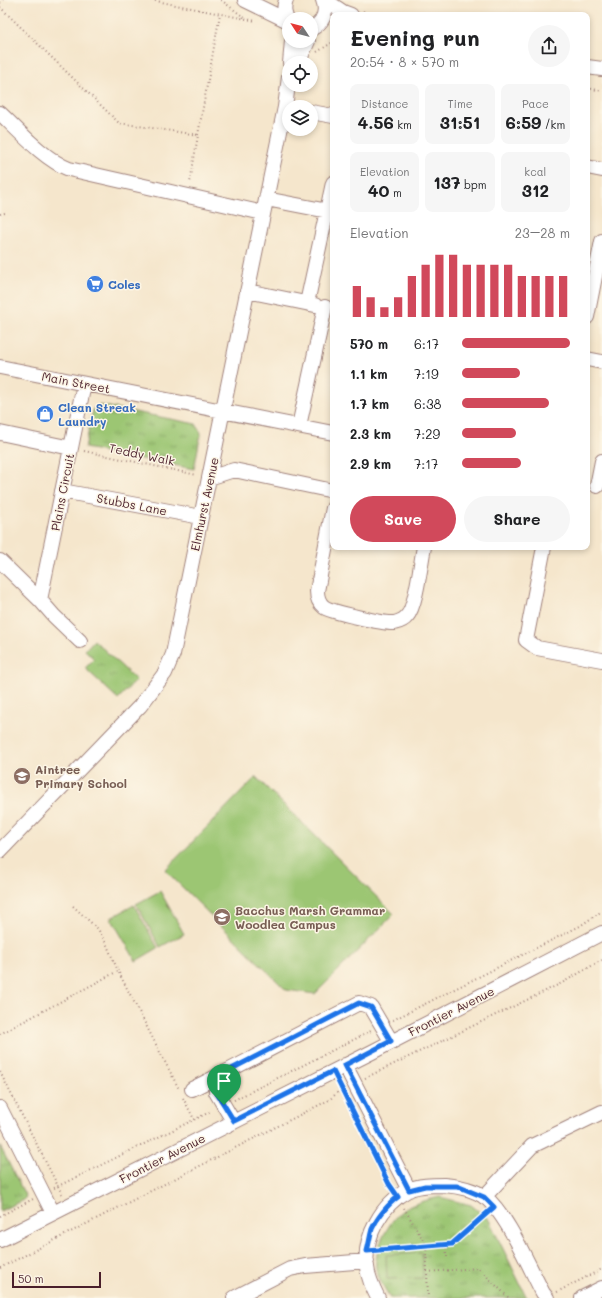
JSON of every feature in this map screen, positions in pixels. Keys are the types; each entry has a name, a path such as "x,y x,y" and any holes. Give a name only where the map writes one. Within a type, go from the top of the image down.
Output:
{"street":[{"path":"245,0 282,19"},
{"path":"284,12 286,0"},
{"path":"324,0 343,12"},
{"path":"319,27 325,13 326,7 324,0"},
{"path":"590,67 602,70"},
{"name":"Elmhurst Avenue","path":"0,852 140,706 165,673 173,654 288,98"},
{"path":"0,113 49,158 60,166 263,213"},
{"path":"318,113 330,115"},
{"path":"590,168 602,170"},
{"path":"266,199 330,212 307,303"},
{"path":"590,286 592,266 602,241"},
{"path":"247,291 329,308 298,426"},
{"path":"590,360 602,362"},
{"name":"Main Street","path":"0,367 330,432"},
{"name":"Plains Circuit","path":"40,600 84,384"},
{"path":"0,433 71,448"},
{"path":"595,486 602,461"},
{"path":"209,478 234,470 330,490"},
{"name":"Stubbs Lane","path":"62,491 201,517"},
{"path":"330,524 317,591 321,603 328,610 388,623 398,622 403,619 407,616 412,607 423,550"},
{"path":"543,550 526,640 537,648 602,660"},
{"path":"0,561 80,640"},
{"name":"Frontier Avenue","path":"0,1240 602,933"},
{"path":"192,1089 359,1003 371,1007 391,1041"},
{"path":"345,1065 348,1086 404,1194"},
{"path":"218,1076 216,1092 234,1121"},
{"path":"0,1108 53,1213"},
{"path":"489,1202 532,1146 602,1112"},
{"path":"378,1298 370,1281 367,1256 373,1228 382,1214 393,1200 425,1186 457,1186 489,1202 506,1221 547,1298"},
{"path":"234,1298 290,1269 367,1256"},
{"path":"582,1298 602,1288"}],"path":[{"path":"0,3 3,0"},
{"path":"151,0 259,21"},
{"path":"221,0 246,19"},
{"path":"0,7 119,123 198,135"},
{"path":"189,196 198,135 220,14"},
{"path":"312,56 330,44"},
{"path":"590,89 602,91"},
{"path":"0,214 5,212"},
{"name":"Teddy Walk","path":"71,448 209,478"},
{"path":"73,906 98,929 106,943 118,971 194,1120"},
{"path":"0,1216 580,926 602,911"},
{"path":"0,1268 329,1100 348,1086 464,1032 562,983 602,960"},
{"path":"0,1034 118,971"},
{"path":"0,1072 69,1205"},
{"path":"348,1086 389,1184 404,1194 426,1245 428,1298"},
{"path":"367,1256 426,1245 452,1244 489,1202"},
{"path":"446,1244 447,1258"},
{"path":"427,1272 478,1268 509,1298"},
{"path":"547,1298 602,1270"}],"green space":[{"path":"99,405 196,424 201,433 194,469 85,448 93,409"},
{"path":"94,640 136,680 118,699 85,668 94,659 85,650"},
{"path":"256,777 394,914 315,994 286,990 165,870"},
{"path":"160,891 184,934 160,947 136,904"},
{"path":"134,905 158,948 136,961 111,918"},
{"path":"0,1146 26,1197 23,1200 0,1211"},
{"path":"440,1197 471,1205 489,1220 527,1298 390,1298 381,1283 376,1266 376,1257 382,1239 397,1215 403,1210 416,1204"},
{"path":"422,1253 423,1278 387,1279 386,1255"}],"place":[{"name":"Coles","path":"95,284"},
{"name":"Clean Streak Laundry","path":"45,414"},
{"name":"Aintree Primary School","path":"22,776"},
{"name":"Bacchus Marsh Grammar Woodlea Campus","path":"222,917"}],"route":[{"path":"359,1003 371,1007 391,1041 345,1065 409,1190 425,1186 457,1186 484,1197 494,1207 452,1244 367,1251 373,1228 393,1200 398,1197 389,1184 333,1071 234,1121 224,1105 216,1092 218,1076 359,1003"}]}
